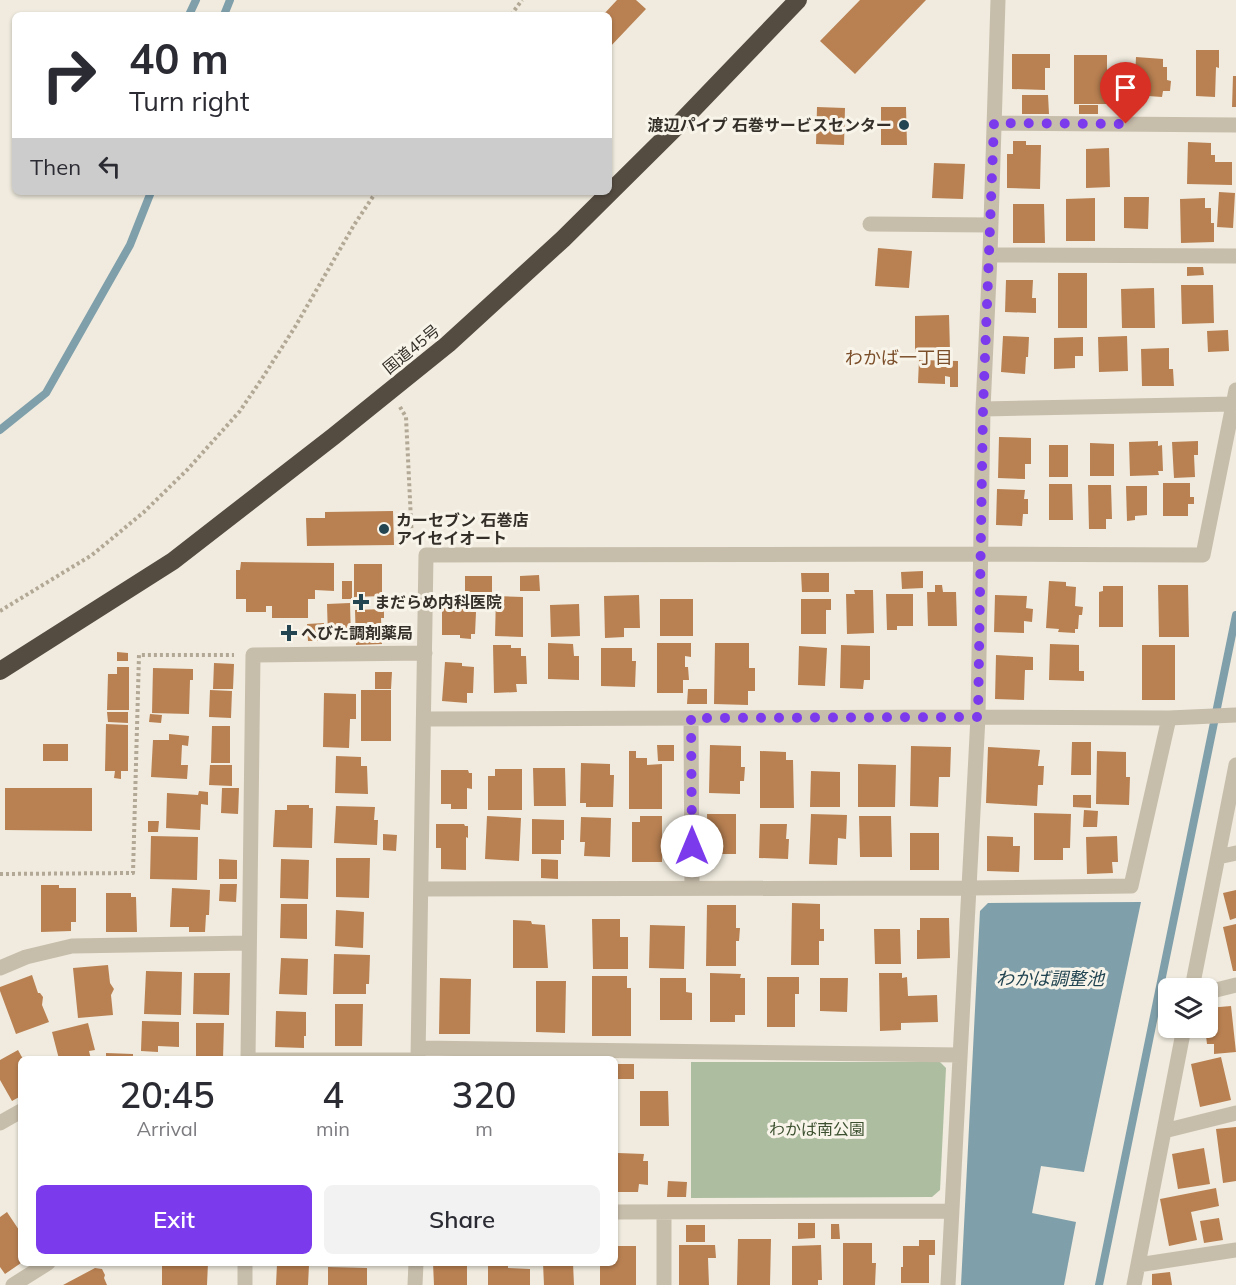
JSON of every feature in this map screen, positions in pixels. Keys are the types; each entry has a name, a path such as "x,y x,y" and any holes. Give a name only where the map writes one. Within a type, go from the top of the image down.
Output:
{"highway":[{"name":"国道45号","path":"612,190 798,0"},
{"name":"国道45号","path":"0,671 173,561 334,436 448,344 607,195"}],"street":[{"path":"948,1285 978,717 983,409 998,0"},
{"path":"994,123 1236,125"},
{"path":"870,224 990,225"},
{"path":"990,255 1236,256"},
{"path":"960,1055 418,1055 426,555 1203,555 1235,397 983,409"},
{"path":"248,1056 253,655 425,653"},
{"path":"424,719 1168,718 1236,715"},
{"path":"691,718 692,888"},
{"path":"421,889 969,888 1131,885 1168,718"},
{"path":"1194,978 1236,765"},
{"path":"1218,857 1236,853"},
{"path":"0,968 26,957 72,946 249,944"},
{"path":"1218,990 1236,985"},
{"path":"1134,1285 1182,1038"},
{"path":"0,1123 18,1113"},
{"path":"1164,1131 1236,1113"},
{"path":"618,1212 951,1210"},
{"path":"664,1213 664,1285"},
{"path":"1138,1265 1236,1250"},
{"path":"13,1285 43,1266"},
{"path":"245,1266 245,1285"},
{"path":"415,1285 416,1266"}],"lane":[{"path":"361,1056 418,1055"}],"path":[{"path":"0,611 92,555 144,512 188,469 226,427 263,377 374,195"},
{"path":"391,390 406,417 412,542 426,555"},
{"path":"0,874 133,873 139,655 253,655"}],"green space":[{"name":"わかば南公園","path":"691,1062 940,1062 946,1068 940,1190 932,1197 691,1198"}],"water":[{"name":"わかば調整池","path":"1141,902 1084,1172 1041,1166 1032,1213 1076,1222 1064,1285 961,1285 980,911 988,903"}],"building":[{"path":"617,0 636,0 646,9 612,45 612,12 606,12"},
{"path":"860,0 926,0 855,74 820,41"},
{"path":"1196,50 1219,50 1215,97 1196,96"},
{"path":"1012,54 1050,54 1050,68 1045,68 1045,90 1012,89"},
{"path":"1074,55 1107,55 1107,104 1074,104"},
{"path":"1136,57 1163,59 1163,67 1167,67 1167,80 1171,81 1170,91 1163,91 1162,97 1134,95"},
{"path":"1233,76 1236,76 1236,107 1232,107"},
{"path":"1022,95 1048,95 1049,114 1022,114"},
{"path":"1079,105 1098,105 1098,114 1079,114"},
{"path":"817,107 845,108 844,145 816,144"},
{"path":"881,107 906,107 907,145 881,145"},
{"path":"1013,141 1026,141 1026,145 1041,145 1040,189 1007,188 1007,154 1013,154"},
{"path":"1188,142 1211,143 1211,155 1215,155 1215,162 1232,162 1232,185 1187,184"},
{"path":"1109,148 1110,187 1086,188 1086,149"},
{"path":"934,163 965,164 963,199 932,198"},
{"path":"1219,192 1235,193 1233,228 1217,227"},
{"path":"1124,197 1149,197 1148,229 1124,228"},
{"path":"1095,198 1095,241 1066,241 1066,199"},
{"path":"1205,198 1205,208 1211,208 1214,242 1181,243 1180,199"},
{"path":"1013,204 1044,204 1045,243 1013,243"},
{"path":"878,248 912,251 909,288 875,286"},
{"path":"1187,267 1203,267 1204,275 1187,276"},
{"path":"1058,273 1087,273 1087,328 1058,328"},
{"path":"1006,280 1033,280 1032,298 1036,298 1036,313 1005,312"},
{"path":"1181,285 1213,285 1214,323 1182,324"},
{"path":"1154,288 1155,328 1122,328 1121,289"},
{"path":"949,315 950,351 915,352 915,316"},
{"path":"1228,330 1229,351 1208,352 1207,331"},
{"path":"1003,336 1029,337 1025,374 1001,372"},
{"path":"1127,336 1128,371 1099,372 1098,337"},
{"path":"1083,337 1083,356 1075,356 1075,368 1054,369 1054,338"},
{"path":"1169,348 1169,369 1173,369 1174,386 1142,386 1141,349"},
{"path":"919,360 958,361 958,387 950,387 950,377 945,376 945,384 918,383"},
{"path":"999,437 1031,438 1031,464 1025,464 1025,479 998,478"},
{"path":"1158,441 1158,446 1162,445 1163,471 1158,471 1159,475 1130,476 1129,442"},
{"path":"1198,441 1198,455 1194,455 1195,477 1174,478 1172,442"},
{"path":"1090,443 1114,444 1114,476 1090,476"},
{"path":"1049,445 1068,445 1068,477 1049,477"},
{"path":"1163,483 1190,483 1190,497 1194,497 1194,504 1188,504 1188,516 1163,516"},
{"path":"1049,484 1072,484 1073,520 1049,520"},
{"path":"1088,485 1111,485 1112,519 1106,519 1106,529 1089,529"},
{"path":"1126,486 1147,486 1147,515 1135,516 1135,520 1127,521"},
{"path":"997,489 1025,490 1024,499 1028,499 1028,514 1023,514 1022,526 996,525"},
{"path":"393,511 394,545 307,546 306,518 325,518 325,512"},
{"path":"241,562 334,563 334,591 315,590 315,599 308,599 308,618 272,618 272,606 266,606 266,612 246,612 246,599 236,599 236,570 240,570"},
{"path":"354,564 382,564 382,596 354,597"},
{"path":"923,571 923,588 902,589 901,572"},
{"path":"801,573 829,573 829,592 802,592"},
{"path":"539,575 540,591 520,591 520,576"},
{"path":"465,576 492,576 492,594 465,594"},
{"path":"342,581 352,581 352,599 342,599"},
{"path":"1049,581 1066,582 1066,586 1076,587 1075,606 1083,607 1075,633 1058,632 1059,629 1046,628"},
{"path":"935,585 942,585 943,592 956,592 957,626 928,626 927,592 935,592"},
{"path":"1158,585 1188,585 1189,637 1159,637"},
{"path":"1103,586 1123,586 1123,627 1099,627 1099,592 1103,591"},
{"path":"854,590 873,590 874,633 847,634 846,594 855,594"},
{"path":"886,594 913,594 913,626 897,626 897,630 887,630"},
{"path":"639,595 640,628 624,628 624,637 605,638 604,596"},
{"path":"995,595 1027,596 1026,608 1033,609 1032,622 1024,621 1024,633 994,632"},
{"path":"496,596 523,597 523,637 495,636"},
{"path":"442,599 473,600 472,612 476,612 475,634 471,634 471,639 460,638 460,635 442,635"},
{"path":"660,599 693,599 693,636 660,636"},
{"path":"801,599 831,599 831,610 826,610 826,634 801,634"},
{"path":"350,603 351,641 337,641 337,638 328,638 327,604"},
{"path":"579,604 580,636 551,637 550,605"},
{"path":"384,609 384,618 381,618 382,644 356,645 355,610"},
{"path":"324,623 324,641 308,641 307,624"},
{"path":"548,643 573,644 574,656 579,656 579,680 548,679"},
{"path":"657,643 691,643 691,657 685,656 685,667 688,667 689,680 683,680 683,693 657,693"},
{"path":"715,643 749,643 749,668 755,668 755,691 748,691 748,705 714,704"},
{"path":"1050,644 1079,645 1079,671 1084,671 1084,681 1049,680"},
{"path":"493,645 511,645 511,648 521,648 521,656 526,656 527,684 516,684 517,692 494,693"},
{"path":"841,645 870,646 870,680 864,680 863,689 840,688"},
{"path":"1142,645 1175,645 1175,700 1142,700"},
{"path":"799,646 827,648 825,686 798,685"},
{"path":"601,648 632,648 632,661 636,661 635,687 601,686"},
{"path":"117,652 128,653 128,661 117,661"},
{"path":"996,655 1033,657 1033,670 1025,670 1024,700 995,699"},
{"path":"445,662 462,663 462,666 474,667 473,693 467,693 467,703 442,701"},
{"path":"214,663 234,664 233,689 213,689"},
{"path":"117,667 129,667 129,710 107,710 108,674 117,674"},
{"path":"153,668 193,669 193,680 190,680 189,714 152,713"},
{"path":"375,672 392,672 391,689 375,689"},
{"path":"688,689 707,689 707,704 687,704"},
{"path":"210,690 232,691 231,718 209,717"},
{"path":"361,690 391,690 391,741 361,741"},
{"path":"324,693 356,694 356,719 350,719 349,748 323,747"},
{"path":"107,712 128,712 128,723 108,722"},
{"path":"150,714 162,715 161,723 149,722"},
{"path":"106,724 128,725 128,771 121,771 121,779 114,778 115,771 105,771"},
{"path":"212,726 230,726 230,763 211,763"},
{"path":"169,734 189,736 188,746 182,745 181,765 188,765 187,779 151,777 153,740 169,740"},
{"path":"1072,742 1091,742 1091,775 1071,775"},
{"path":"43,744 68,744 68,761 43,761"},
{"path":"657,745 674,745 674,761 658,761"},
{"path":"710,745 741,746 741,767 745,767 744,781 740,781 740,794 709,793"},
{"path":"911,746 951,747 950,777 939,777 938,807 910,806"},
{"path":"988,747 1040,750 1038,766 1044,766 1043,785 1038,785 1037,806 986,803"},
{"path":"629,751 636,751 636,758 647,758 647,765 662,764 662,809 629,809"},
{"path":"760,751 786,752 786,760 793,760 794,808 760,808"},
{"path":"1097,751 1126,752 1126,777 1130,777 1129,805 1096,804"},
{"path":"336,756 361,757 361,766 367,766 368,794 335,793"},
{"path":"581,763 610,764 610,775 614,775 613,807 586,807 586,803 580,803"},
{"path":"858,764 896,765 895,807 858,807"},
{"path":"210,765 232,765 232,786 209,785"},
{"path":"533,768 565,768 566,806 534,806"},
{"path":"495,769 522,769 522,810 488,810 488,776 495,776"},
{"path":"441,770 468,770 472,773 472,789 467,788 467,809 451,809 451,804 441,804"},
{"path":"811,771 840,772 840,807 810,807"},
{"path":"5,788 92,788 92,831 5,830"},
{"path":"222,788 239,788 238,814 221,813"},
{"path":"199,791 208,792 208,805 201,804 200,830 166,828 167,793 198,795"},
{"path":"1073,795 1091,795 1091,808 1073,807"},
{"path":"287,805 309,805 309,808 313,808 312,848 273,847 275,810 287,810"},
{"path":"336,806 375,807 374,820 378,820 377,845 334,843"},
{"path":"1084,810 1098,811 1097,827 1083,827"},
{"path":"1034,813 1071,814 1070,848 1063,848 1063,860 1034,860"},
{"path":"707,814 736,814 736,854 708,854"},
{"path":"811,814 847,815 846,839 838,838 837,865 809,864"},
{"path":"487,816 521,818 519,861 485,859"},
{"path":"640,816 662,816 662,862 632,862 632,822 640,822"},
{"path":"859,816 891,816 892,857 860,857"},
{"path":"581,817 611,818 610,857 584,856 585,842 580,842"},
{"path":"532,819 564,820 561,854 532,854"},
{"path":"148,821 159,821 158,832 148,832"},
{"path":"436,824 468,826 466,870 441,869 441,848 436,848"},
{"path":"760,824 787,824 788,859 759,858"},
{"path":"910,833 939,833 939,870 910,870"},
{"path":"383,834 397,835 396,851 383,850"},
{"path":"151,836 198,837 197,880 150,879"},
{"path":"987,836 1013,837 1013,846 1020,846 1019,872 987,871"},
{"path":"1117,836 1118,862 1112,862 1113,873 1087,874 1086,837"},
{"path":"336,858 370,858 369,898 336,897"},
{"path":"219,859 237,860 237,879 219,879"},
{"path":"281,859 309,860 308,899 280,898"},
{"path":"541,859 558,860 558,879 541,878"},
{"path":"220,884 237,884 236,902 219,901"},
{"path":"41,885 76,888 76,922 71,922 71,931 41,932"},
{"path":"172,888 210,890 209,915 206,915 205,932 189,932 189,927 170,927"},
{"path":"1236,890 1236,918 1230,920 1223,893"},
{"path":"106,893 131,893 131,897 136,897 137,932 106,932"},
{"path":"792,903 820,904 820,929 824,929 824,941 819,941 819,965 791,965"},
{"path":"281,904 307,904 307,939 280,938"},
{"path":"707,905 736,905 736,928 740,928 739,941 736,941 736,966 706,966"},
{"path":"336,910 364,912 363,948 335,946"},
{"path":"920,918 949,918 950,958 917,959 917,930 920,930"},
{"path":"592,919 620,919 620,937 628,937 628,969 593,969"},
{"path":"513,920 545,925 548,968 513,968"},
{"path":"1236,924 1236,971 1233,971 1223,927"},
{"path":"650,925 685,926 684,969 649,968"},
{"path":"874,929 900,929 901,964 875,964"},
{"path":"334,954 370,955 369,984 366,984 366,994 333,994"},
{"path":"281,958 308,959 307,995 279,994"},
{"path":"108,965 110,983 114,989 111,995 113,1015 78,1018 73,968"},
{"path":"146,971 182,972 181,1015 144,1014"},
{"path":"194,973 230,973 229,1015 193,1014"},
{"path":"710,973 741,974 740,978 745,978 745,1015 735,1015 735,1022 710,1022"},
{"path":"879,973 902,973 902,978 907,977 908,996 937,995 938,1022 901,1023 901,1030 880,1031"},
{"path":"32,975 38,993 43,997 42,1005 49,1022 16,1034 0,987"},
{"path":"592,976 627,976 627,988 631,988 631,1036 592,1036"},
{"path":"767,977 799,977 799,994 795,994 795,1027 767,1027"},
{"path":"440,978 471,979 470,1034 439,1034"},
{"path":"660,978 686,978 686,992 692,993 692,1020 660,1020"},
{"path":"820,978 848,978 847,1012 820,1011"},
{"path":"536,981 566,981 565,1033 536,1032"},
{"path":"335,1004 363,1004 362,1046 335,1046"},
{"path":"1231,1006 1236,1052 1214,1054 1214,1044 1207,1044 1206,1038 1218,1038 1218,1007"},
{"path":"276,1011 306,1012 304,1048 275,1047"},
{"path":"142,1021 179,1022 179,1047 158,1046 158,1052 141,1051"},
{"path":"88,1023 95,1050 89,1051 90,1056 58,1056 52,1032"},
{"path":"196,1023 224,1023 223,1056 196,1056"},
{"path":"18,1050 21,1056 18,1056 18,1098 12,1101 0,1080 0,1060"},
{"path":"106,1053 133,1054 133,1056 106,1056"},
{"path":"1221,1057 1231,1100 1200,1107 1191,1064"},
{"path":"618,1064 634,1064 634,1079 618,1079"},
{"path":"640,1091 668,1091 669,1126 640,1126"},
{"path":"1236,1127 1236,1181 1223,1183 1216,1129"},
{"path":"1204,1148 1210,1184 1178,1189 1172,1154"},
{"path":"618,1153 644,1154 643,1161 648,1161 648,1185 639,1184 638,1192 618,1192"},
{"path":"668,1181 687,1182 686,1197 667,1197"},
{"path":"1216,1188 1219,1206 1191,1212 1197,1240 1169,1246 1160,1199"},
{"path":"7,1212 18,1228 18,1265 5,1274 0,1267 0,1217"},
{"path":"1219,1218 1223,1240 1204,1243 1200,1221"},
{"path":"798,1223 815,1223 815,1238 798,1239"},
{"path":"831,1224 839,1224 840,1239 831,1239"},
{"path":"686,1225 705,1225 705,1242 686,1242"},
{"path":"738,1239 771,1239 770,1285 737,1285"},
{"path":"919,1240 935,1240 935,1255 929,1255 929,1283 901,1283 903,1246 919,1246"},
{"path":"843,1243 872,1243 872,1263 876,1263 875,1285 843,1285"},
{"path":"679,1245 715,1245 716,1258 708,1258 709,1285 679,1285"},
{"path":"821,1245 822,1280 818,1280 818,1285 792,1285 792,1246"},
{"path":"618,1246 636,1246 636,1285 600,1285 600,1266 618,1266"},
{"path":"162,1266 208,1266 207,1285 162,1285"},
{"path":"277,1266 309,1266 308,1285 276,1285"},
{"path":"433,1266 467,1266 467,1285 434,1285"},
{"path":"488,1266 530,1269 530,1285 488,1285"},
{"path":"543,1266 573,1266 574,1285 544,1285"},
{"path":"328,1267 367,1268 367,1285 328,1285"},
{"path":"95,1268 102,1269 107,1285 63,1285"},
{"path":"1170,1272 1172,1285 1152,1285 1152,1274"}],"waterway":[{"path":"190,12 196,0"},
{"path":"225,12 230,0"},
{"path":"0,430 46,393 130,245 150,195"},
{"path":"1099,1285 1236,615"}],"place":[{"name":"渡辺パイプ 石巻サービスセンター","path":"904,125"},
{"name":"カーセブン 石巻店 アイセイオート","path":"384,529"},
{"name":"まだらめ内科医院","path":"361,602"},
{"name":"へびた調剤薬局","path":"289,633"}],"district":[{"name":"わかば一丁目","path":"899,358"}],"route":[{"path":"692,846 691,718 978,717 983,409 994,123 1126,124"}]}
